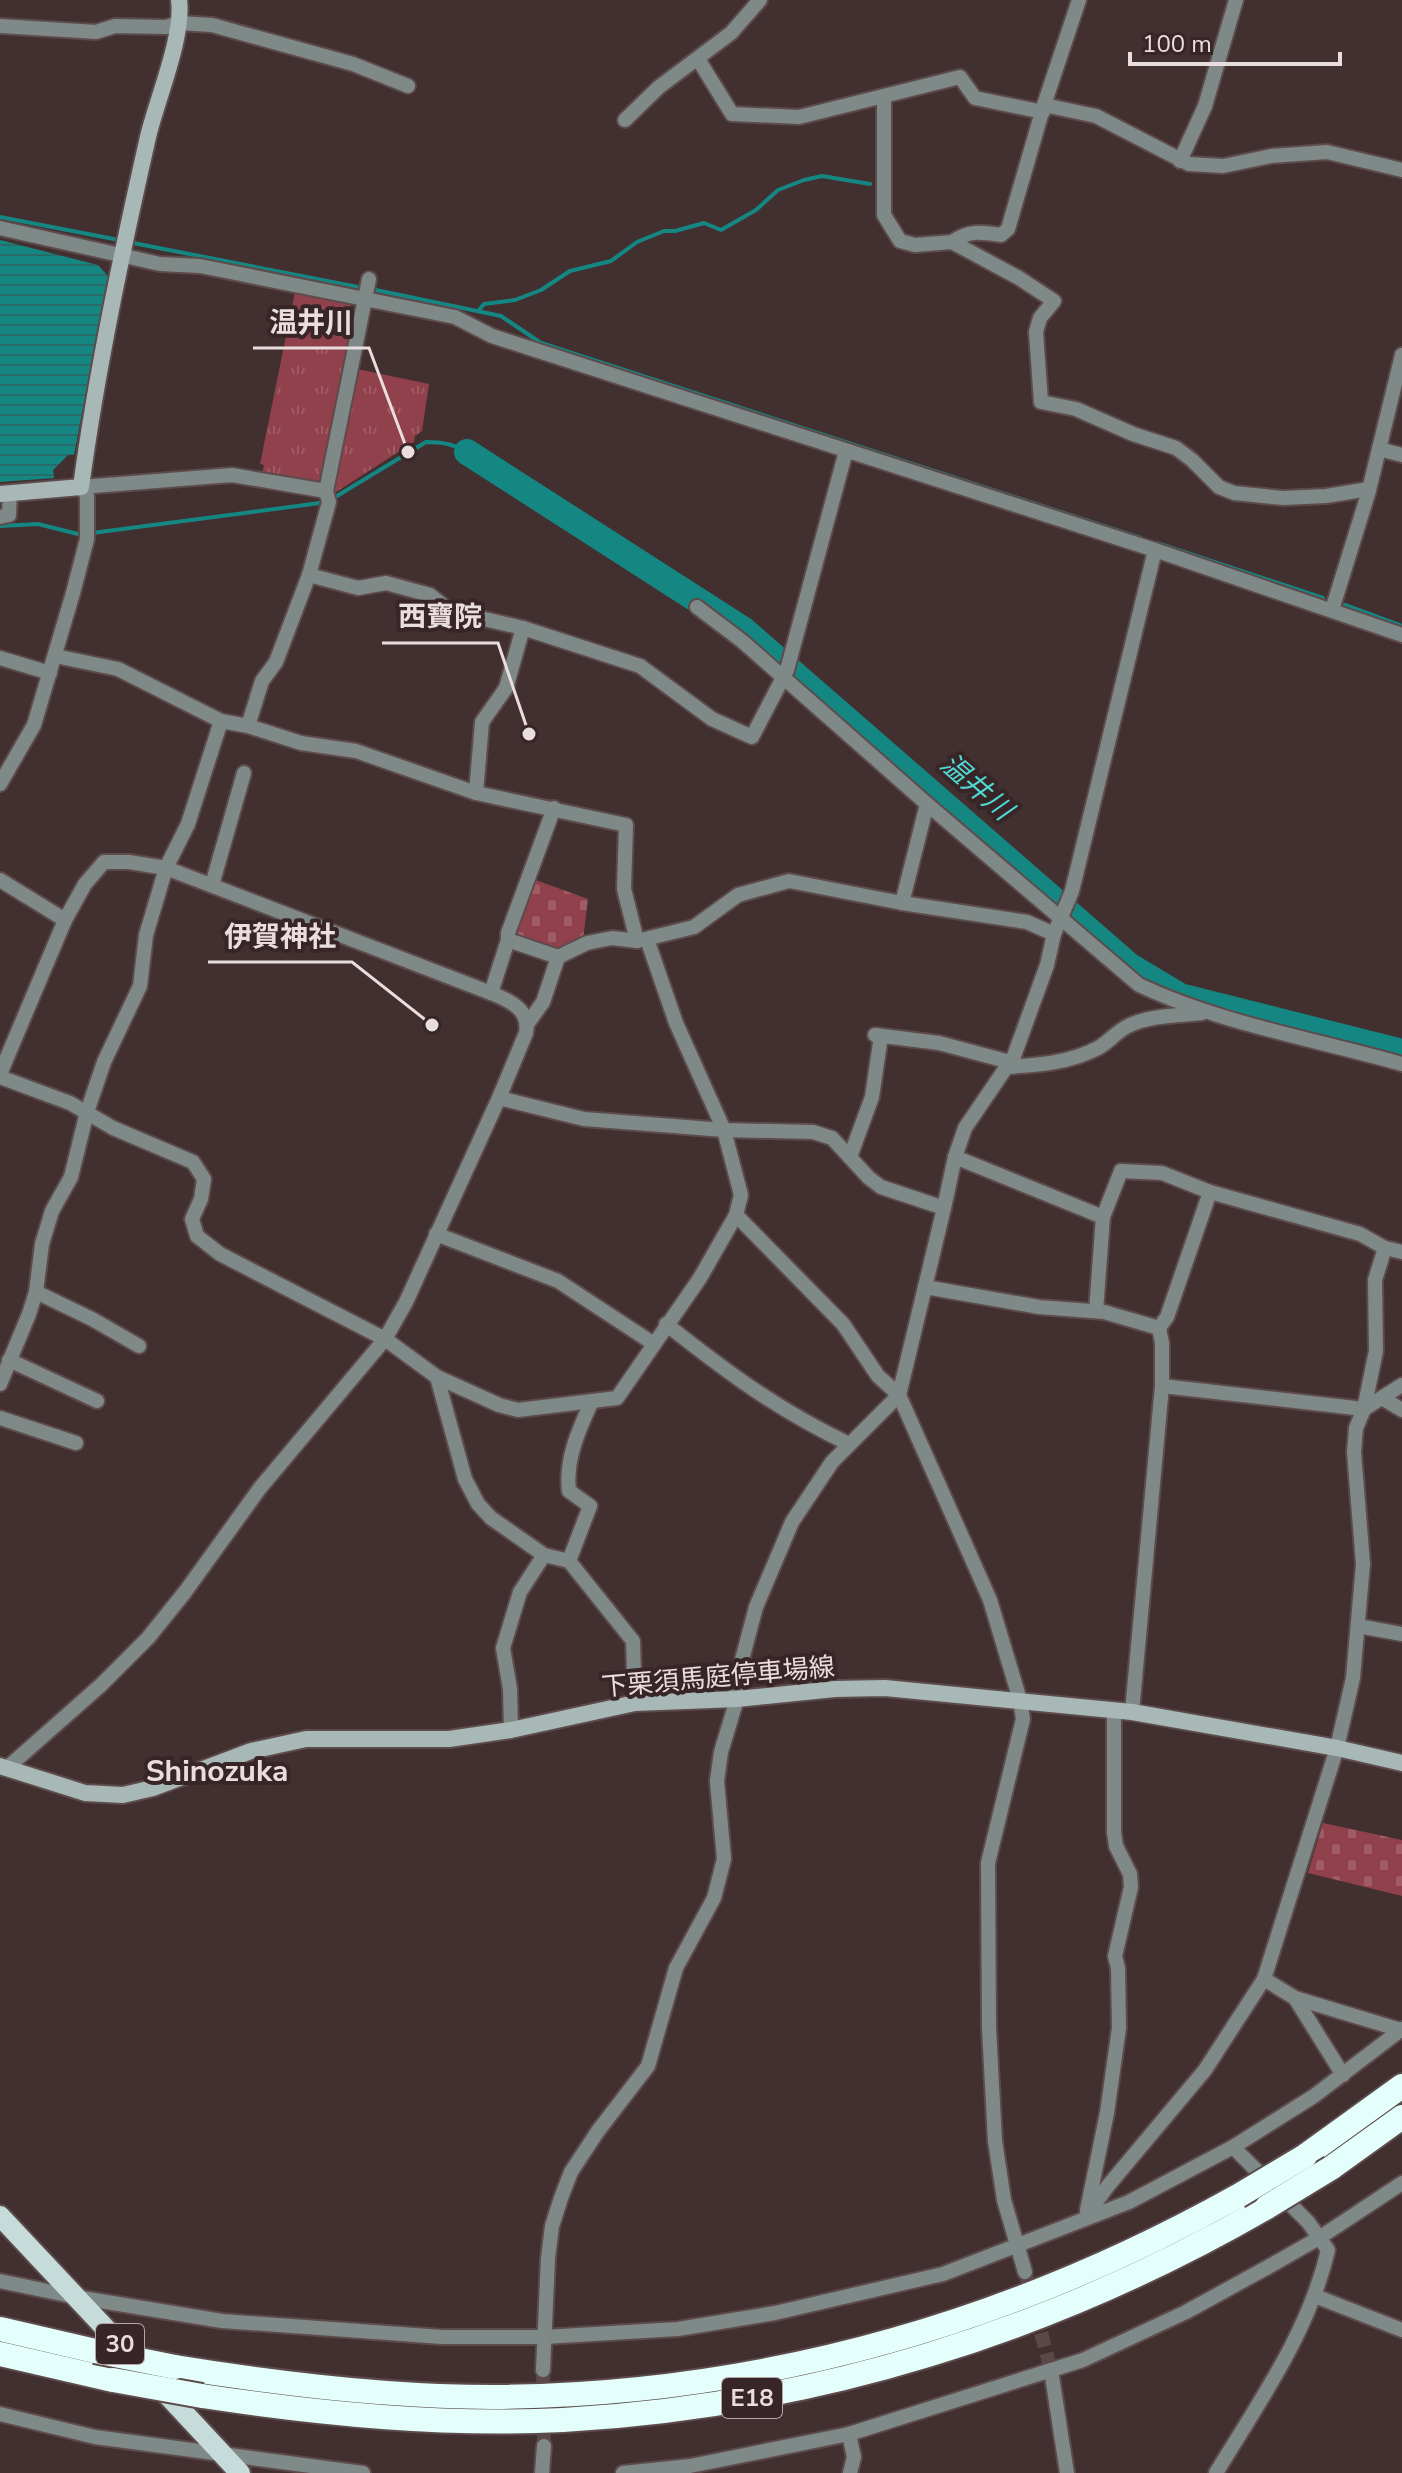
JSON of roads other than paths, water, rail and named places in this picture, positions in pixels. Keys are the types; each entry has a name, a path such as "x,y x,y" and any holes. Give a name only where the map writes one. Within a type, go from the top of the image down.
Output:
{"highway":[{"name":"E18","path":"0,2329 175,2367 355,2390 492,2397 624,2390 763,2372 897,2341 1026,2297 1137,2250 1305,2156 1402,2086"},
{"name":"E18","path":"0,2354 113,2380 202,2396 348,2414 487,2421 561,2420 630,2415 771,2395 902,2365 1033,2321 1157,2267 1331,2168 1402,2117"}],"main road":[{"path":"5,494 81,487 128,225 154,112 179,23 179,0"},
{"name":"下栗須馬庭停車場線","path":"4,1767 85,1793 123,1795 153,1788 251,1751 306,1739 449,1739 511,1730 635,1703 885,1688 1132,1712 1337,1748 1402,1763"},
{"name":"30","path":"0,2216 240,2473"}],"street":[{"path":"625,120 659,87 731,33 760,0"},
{"path":"884,96 884,215 900,241 915,245 952,242 963,234 977,231 1001,235 1008,229 1079,0"},
{"path":"1180,161 1205,106 1236,0"},
{"path":"0,26 96,32 115,26 212,25 353,64 408,86"},
{"path":"698,59 732,114 799,117 960,77 975,98 1096,116 1189,164 1223,166 1271,156 1327,152 1402,170"},
{"path":"0,228 124,252 160,264 200,266 367,289 455,317 492,336 1155,550 1402,635"},
{"path":"952,242 1054,301 1040,318 1036,332 1041,402 1076,409 1133,434 1176,448 1219,487 1234,493 1283,498 1326,496 1369,489"},
{"path":"248,726 262,681 276,662 309,575 329,502 326,491 367,289"},
{"path":"1332,610 1369,489 1402,355"},
{"path":"1379,449 1402,455"},
{"path":"309,575 358,588 386,583 430,595 450,611 523,628 640,666 712,719 752,737 784,679 846,451"},
{"path":"81,487 232,475 326,491"},
{"path":"0,784 34,725 87,539 87,495 81,487"},
{"path":"0,517 9,515 5,494"},
{"path":"543,2370 552,2226 561,2198 571,2172 598,2131 648,2066 676,1968 714,1898 724,1859 717,1781 721,1752 737,1699 735,1686 756,1607 792,1522 832,1462 899,1395 955,1157 965,1128 1008,1064 1047,965 1068,901 1155,550"},
{"path":"697,607 742,641 1060,924 1139,985 1177,1003 1402,1064"},
{"path":"476,793 482,722 506,688 523,628"},
{"path":"55,656 118,669 221,721 301,743 356,751 476,793 626,825 624,889 676,1023 724,1130 741,1195 736,1215 700,1278 617,1398 518,1410 499,1405 437,1377 385,1339 220,1254 197,1236 192,1219 201,1199 204,1179 193,1162 113,1128 87,1112 0,1076 65,920 85,884 104,862 129,862 166,868 212,885 491,993 524,1012 528,1023"},
{"path":"0,658 50,673"},
{"path":"0,1384 29,1314 36,1292 42,1244 52,1211 71,1177 87,1112 104,1062 140,986 146,935 166,868 188,824 221,721"},
{"path":"212,885 244,773"},
{"path":"902,903 927,804"},
{"path":"491,993 508,933 554,808"},
{"path":"0,880 65,920"},
{"path":"508,940 558,957 587,943 612,938 642,940 694,927 738,895 789,881 902,903 1060,924"},
{"path":"4,1767 101,1685 148,1638 260,1488 385,1339 406,1302 499,1098 528,1023 543,1002 558,957"},
{"path":"850,1157 872,1097 878,1036 939,1043 1008,1064 1045,1065 1076,1058 1136,1023 1208,1012"},
{"path":"499,1098 584,1119 724,1130 813,1132 832,1138 881,1187 944,1208"},
{"path":"955,1157 1103,1217"},
{"path":"1096,1311 1103,1217 1121,1171 1162,1173 1210,1192 1360,1234 1385,1248 1402,1252"},
{"path":"1132,1712 1162,1386 1159,1328 1167,1317 1210,1192"},
{"path":"736,1215 843,1324 878,1376 899,1395 990,1600 1020,1700 1023,1719 988,1863 989,2028 995,2141 1004,2200 1025,2272"},
{"path":"436,1234 558,1281 654,1344"},
{"path":"1085,2218 1107,2187 1205,2070 1264,1979 1337,1748 1353,1678 1363,1564 1354,1452 1356,1428 1364,1409 1376,1351 1375,1280 1385,1248"},
{"path":"925,1287 1039,1307 1096,1311 1159,1328"},
{"path":"36,1292 139,1346"},
{"path":"666,1324 758,1395 802,1422 849,1444"},
{"path":"9,1360 97,1401"},
{"path":"437,1377 465,1479 478,1504 491,1518 544,1555 569,1561 633,1641 635,1703"},
{"path":"1162,1386 1364,1409 1402,1385"},
{"path":"1382,1398 1402,1410"},
{"path":"569,1561 590,1506 569,1491 567,1477 571,1456 592,1401"},
{"path":"0,1418 76,1443"},
{"path":"511,1730 510,1689 503,1648 520,1592 544,1555"},
{"path":"1358,1626 1402,1634"},
{"path":"1085,2218 1107,2113 1119,2028 1115,1956 1131,1887 1130,1874 1116,1846 1114,1832 1114,1710"},
{"path":"1264,1979 1295,1998 1402,2030"},
{"path":"1295,1998 1343,2075"},
{"path":"0,2281 222,2321 395,2335 544,2337 678,2329 775,2313 943,2274 1129,2202 1233,2147 1343,2075 1402,2030"},
{"path":"1216,2473 1282,2365 1315,2296 1328,2250 1308,2222 1233,2147"},
{"path":"623,2473 690,2466 849,2434 1083,2360 1186,2312 1319,2238 1402,2183"},
{"path":"1315,2296 1402,2330"},
{"path":"1051,2370 1067,2473"},
{"path":"0,2414 95,2437 363,2473"},
{"path":"849,2434 854,2457 850,2473"},
{"path":"542,2473 544,2446"}],"water":[{"path":"0,240 98,265 108,276 74,455 68,455 53,470 54,478 0,482"}],"waterway":[{"path":"478,311 484,304 515,300 541,290 570,271 611,261 637,242 664,231 704,223 721,230 756,210 778,190 804,180 822,176 870,184"},
{"path":"0,217 119,240"},
{"path":"128,242 363,288"},
{"path":"371,289 501,316 541,343 1141,538"},
{"name":"温井川","path":"332,499 426,442 448,444 467,452"},
{"name":"温井川","path":"467,452 744,630 1130,966 1180,996 1402,1052"},
{"path":"92,533 320,503"},
{"path":"0,526 38,524 82,535"},
{"path":"1157,543 1323,598"},
{"path":"1345,605 1402,626"}],"tunnel":[{"path":"1025,2272 1051,2370"},
{"path":"543,2370 544,2446"}],"place":[{"name":"温井川","path":"408,452"},
{"name":"西寶院","path":"529,734"},
{"name":"伊賀神社","path":"432,1025"}],"district":[{"name":"Shinozuka","path":"217,1771"}]}
